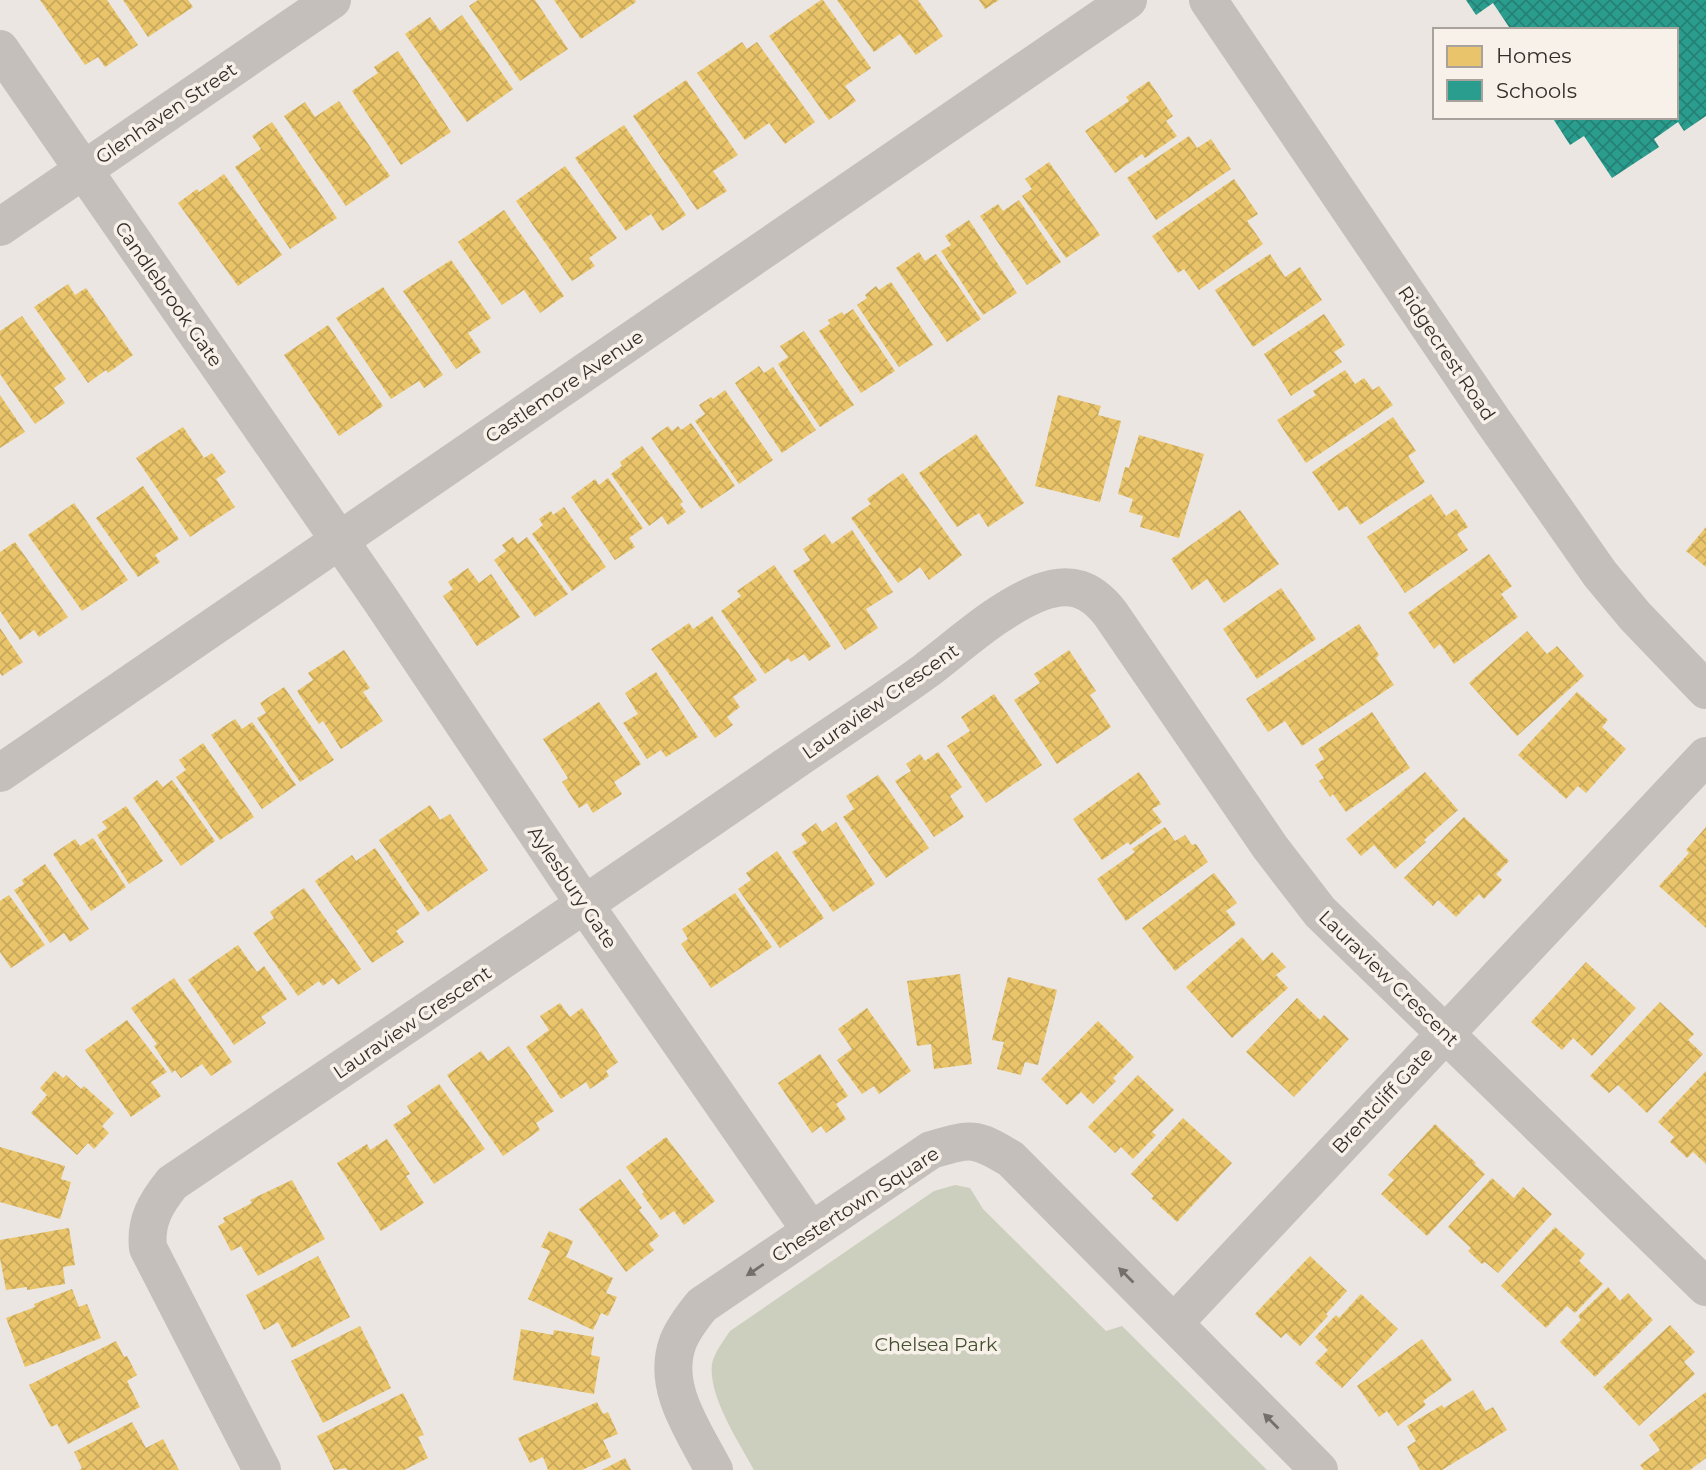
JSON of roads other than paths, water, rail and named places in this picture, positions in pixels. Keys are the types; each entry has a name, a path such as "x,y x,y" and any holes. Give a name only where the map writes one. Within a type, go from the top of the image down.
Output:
{"street":[{"name":"Glenhaven Street","path":"0,227 332,0"},
{"name":"Castlemore Avenue","path":"0,773 1128,0"},
{"name":"Ridgecrest Road","path":"1208,0 1600,574 1635,616 1706,690"},
{"name":"Candlebrook Gate","path":"0,49 339,540"},
{"name":"Aylesbury Gate","path":"339,540 585,905 811,1231"},
{"name":"Lauraview Crescent","path":"262,1470 148,1248 146,1235 149,1221 158,1200 172,1182 585,905 920,674 1018,602 1062,587 1079,589 1097,597 1110,613 1270,847 1320,912 1706,1287"},
{"name":"Brentcliff Gate","path":"1174,1323 1706,755"},
{"name":"Chestertown Square","path":"714,1470 679,1402 672,1375 677,1343 702,1305 931,1150 959,1142 983,1142 1011,1159 1319,1470"}],"park label":[{"name":"Chelsea Park","path":"936,1344"}]}
